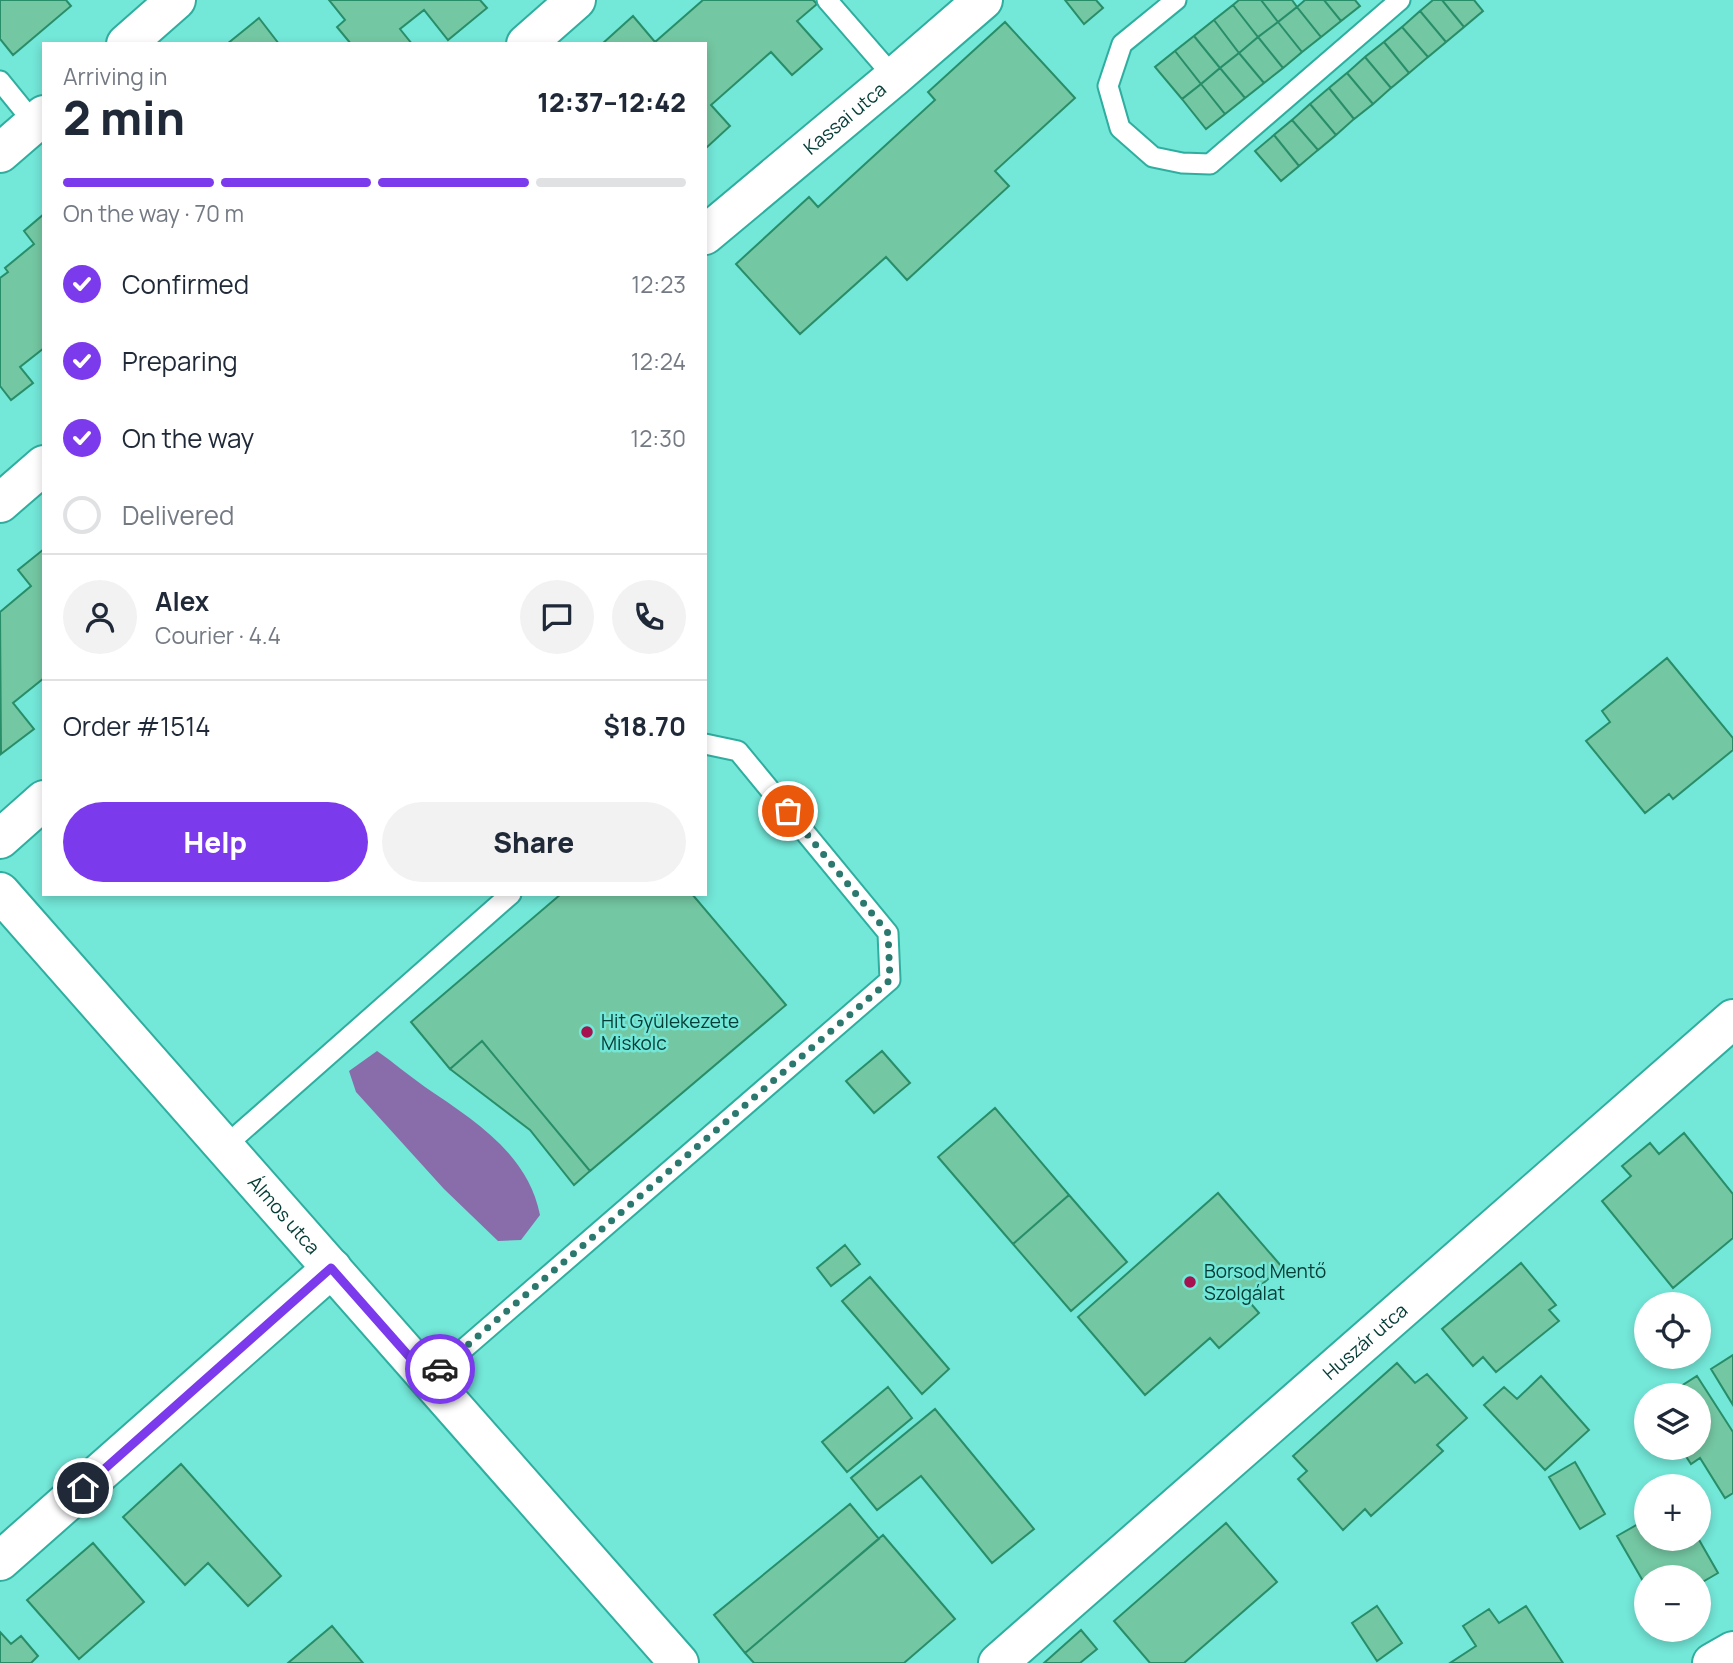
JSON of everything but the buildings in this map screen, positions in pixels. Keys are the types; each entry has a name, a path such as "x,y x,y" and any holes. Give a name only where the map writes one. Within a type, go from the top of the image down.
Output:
{"street":[{"path":"128,42 176,0"},
{"path":"528,42 576,0"},
{"name":"Kassai utca","path":"707,233 983,0"},
{"path":"0,153 40,124"},
{"path":"0,503 42,467"},
{"path":"0,838 42,802"},
{"name":"Álmos utca","path":"0,892 679,1663"},
{"name":"Huszár utca","path":"998,1663 1733,1018"},
{"path":"0,1561 331,1268"},
{"path":"1712,1663 1733,1651"}],"lane":[{"path":"827,0 894,77"},
{"path":"1176,0 1122,44 1108,86 1120,128 1153,157 1182,163 1210,163 1400,0"},
{"path":"0,81 40,124"},
{"path":"429,1379 890,980 888,933 738,751 707,744"},
{"path":"224,1147 509,896"}],"shaded area":[{"path":"377,1051 479,1125 511,1156 524,1173 534,1193 540,1215 521,1240 498,1241 444,1189 356,1092 349,1071"}],"way so far":[{"path":"440,1369 890,980 888,933 788,811"}],"place":[{"name":"Hit Gyülekezete Miskolc","path":"587,1032"},
{"name":"Borsod Mentő Szolgálat","path":"1190,1282"}],"route":[{"path":"83,1488 331,1268 429,1379 440,1369"}]}
